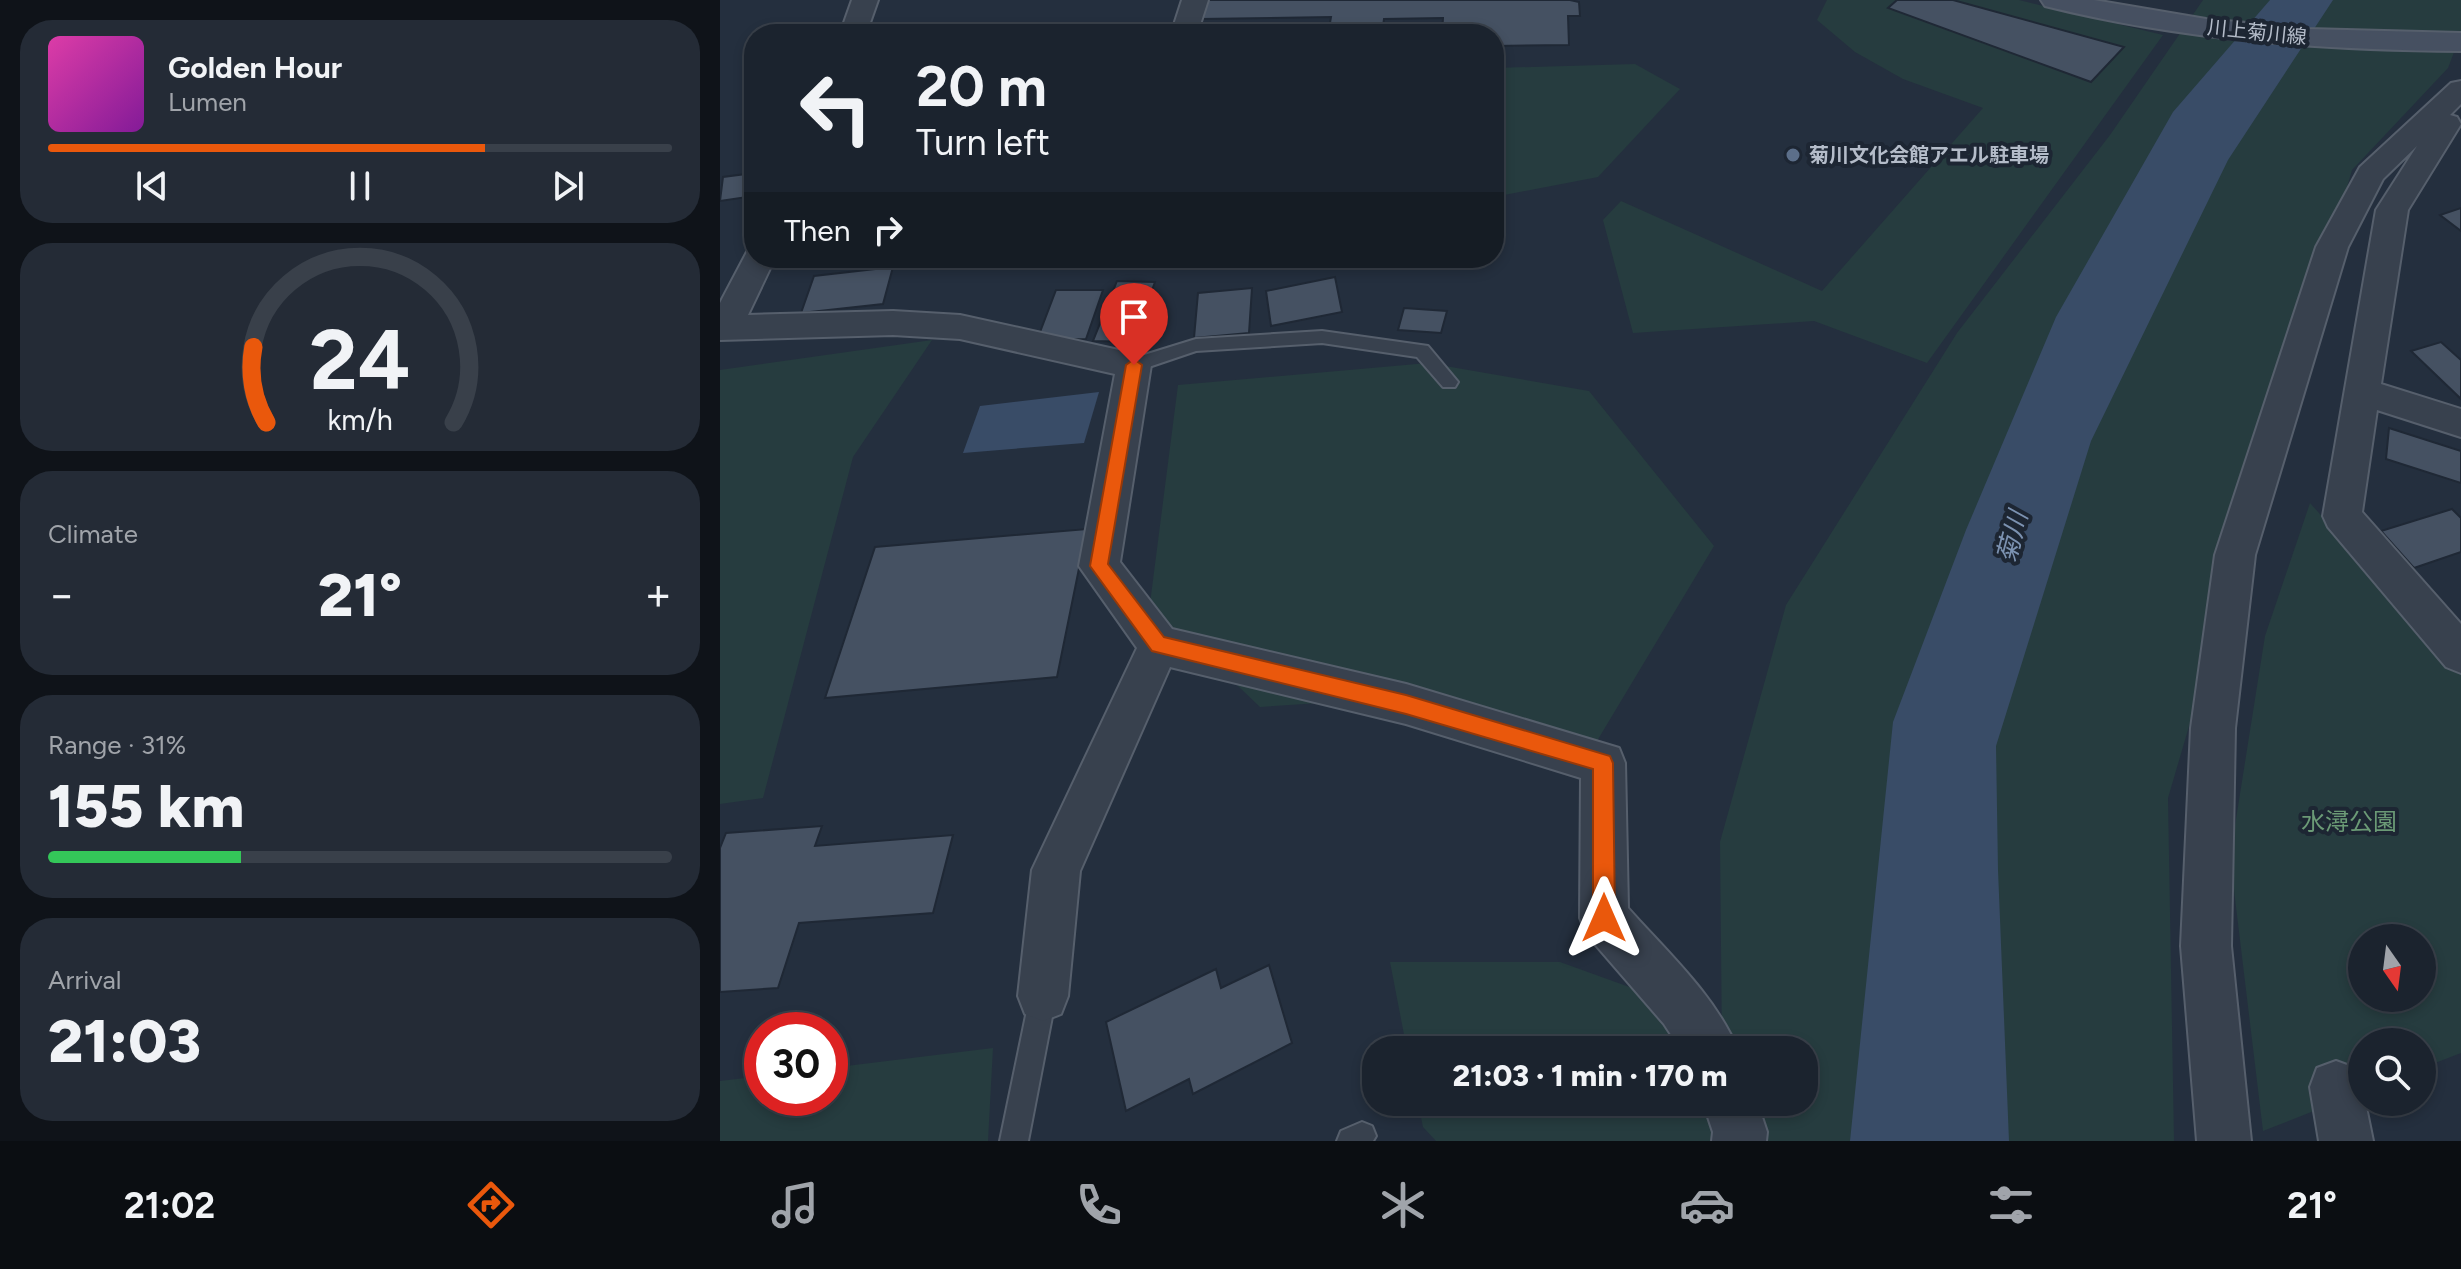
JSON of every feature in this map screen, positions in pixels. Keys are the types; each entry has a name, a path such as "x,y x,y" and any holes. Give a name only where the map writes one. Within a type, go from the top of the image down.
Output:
{"main road":[{"name":"川上菊川線","path":"2055,0 2138,17 2227,30 2331,39 2461,42"}],"street":[{"path":"857,24 865,0"},
{"path":"1187,24 1195,0"},
{"path":"2224,1141 2206,946 2213,728 2235,555 2332,247 2371,174 2461,89"},
{"path":"2461,100 2392,210 2342,516 2461,654"},
{"path":"754,268 723,328 893,323 960,327 1134,365 1099,566 1159,645 1406,704 1603,763 1604,918 1682,1006 1702,1036"},
{"path":"2362,391 2461,423"},
{"path":"1043,996 1056,870 1159,645"},
{"path":"2336,1087 2346,1141"},
{"path":"1733,1116 1739,1141"}],"lane":[{"path":"1134,365 1196,345 1322,337 1422,351 1449,382"},
{"path":"1014,1141 1043,996"}],"green space":[{"path":"1827,0 2019,0 2163,35 1927,363 1814,321 1633,333 1603,220 1621,201 1822,291 1983,108 1903,79 1855,52 1817,20"},
{"path":"2203,0 2461,0 2461,34 2448,68 2352,170 2168,798 2174,1141 1436,1141 1423,1127 1421,1116 1818,1116 1818,1036 1722,1036 1720,842 1786,605 1957,333 2110,135"},
{"path":"1635,64 1680,89 1598,177 1504,195 1504,68"},
{"path":"932,340 853,457 763,798 720,804 720,370"},
{"path":"1428,363 1589,391 1714,546 1597,741 1381,699 1260,707 1196,646 1148,619 1178,385"},
{"name":"水潯公園","path":"2310,503 2461,672 2461,1053 2436,1063 2436,1028 2348,1028 2348,1098 2263,1131 2230,857 2265,636"},
{"path":"1390,962 1560,962 1682,1006 1696,1036 1404,1036"},
{"path":"993,1048 988,1141 720,1141 720,1081 744,1078 744,1116 848,1116 848,1066"}],"water":[{"name":"菊川","path":"2270,0 2333,0 2228,160 2091,441 1996,746 2009,1141 1850,1141 1893,722 1966,530 2056,317 2173,112"},
{"path":"1099,392 1084,443 963,453 980,406"}],"building":[{"path":"1207,0 1570,0 1579,2 1580,16 1568,16 1569,45 1504,46 1504,24 1443,24 1443,18 1384,19 1383,24 1330,24 1331,17 1201,19"},
{"path":"1897,0 1953,0 2124,47 2091,82 1888,8"},
{"path":"744,174 744,197 720,201 723,177"},
{"path":"2461,208 2461,231 2440,215"},
{"path":"893,268 883,304 801,313 814,276"},
{"path":"1335,277 1342,312 1271,326 1266,291"},
{"path":"1117,281 1155,282 1133,342 1093,341"},
{"path":"1252,288 1249,333 1194,338 1198,293"},
{"path":"1056,290 1103,290 1086,339 1037,340"},
{"path":"1404,308 1447,311 1441,333 1398,330"},
{"path":"2441,342 2461,360 2461,399 2411,351"},
{"path":"2389,428 2461,451 2461,483 2386,459"},
{"path":"2452,509 2461,518 2461,552 2414,568 2381,531"},
{"path":"1087,529 1057,677 825,698 875,547"},
{"path":"822,826 815,846 953,835 933,913 799,923 778,988 720,992 720,848 726,833"},
{"path":"1269,965 1292,1043 1193,1094 1189,1079 1126,1111 1106,1022 1216,969 1221,988"}],"place":[{"name":"菊川文化会館アエル駐車場","path":"1793,155"}],"route":[{"path":"1134,365 1099,566 1125,596 1159,645 1406,704 1603,763 1604,918"}]}
